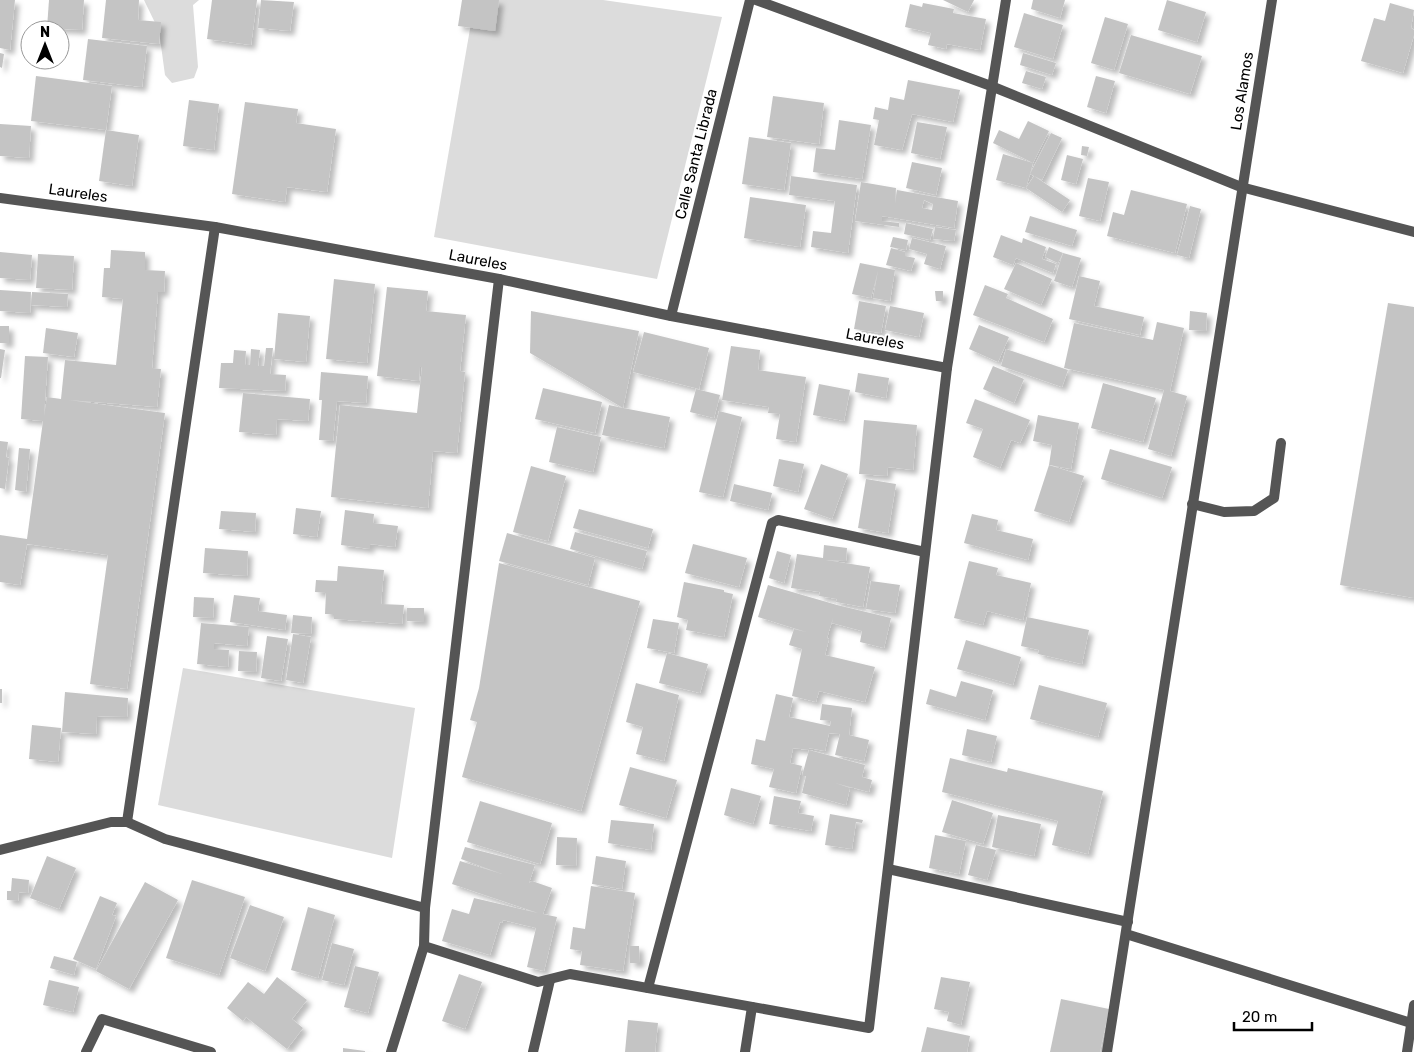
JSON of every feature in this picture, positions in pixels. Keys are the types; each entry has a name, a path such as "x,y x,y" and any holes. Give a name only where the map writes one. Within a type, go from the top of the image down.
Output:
{"street":[{"name":"Calle Santa Librada","path":"671,316 750,0"},
{"path":"756,0 991,86 1242,187 1414,232"},
{"path":"424,946 538,982 570,974 869,1028 947,368 1006,0"},
{"name":"Los Alamos","path":"1107,1052 1272,0"},
{"name":"Laureles","path":"0,198 215,227 499,278 671,316 947,368"},
{"path":"127,822 215,227"},
{"path":"392,1052 424,946 425,908 499,278"},
{"path":"1192,504 1224,512 1254,511 1274,498 1281,443"},
{"path":"648,988 772,523 778,520 926,552"},
{"path":"0,850 111,822 127,822 165,839 425,908"},
{"path":"888,869 1128,922"},
{"path":"1126,934 1411,1023"},
{"path":"533,1052 550,980"},
{"path":"1407,1052 1414,1005"},
{"path":"745,1052 752,1007"},
{"path":"86,1052 102,1019 211,1052"}],"shaded area":[{"path":"144,0 199,0 193,5 198,67 194,78 172,83 165,75 159,31"},
{"path":"475,0 603,0 722,17 657,279 434,237"},
{"path":"183,668 415,708 392,858 158,805"}],"building":[{"path":"0,0 15,0 10,50 0,48"},
{"path":"49,0 84,0 82,30 70,29 70,20 48,20"},
{"path":"106,0 139,0 138,20 161,22 159,44 102,38"},
{"path":"212,0 257,0 251,45 207,39"},
{"path":"261,0 294,2 290,31 258,28"},
{"path":"462,0 499,0 495,31 458,26"},
{"path":"943,0 974,0 968,12"},
{"path":"1033,0 1065,0 1060,18 1031,9"},
{"path":"1167,0 1206,12 1197,42 1158,30"},
{"path":"923,3 954,9 953,13 986,19 980,50 947,44 946,49 928,45 931,33 905,27 910,4 922,7"},
{"path":"1390,3 1414,10 1411,28 1414,30 1414,35 1403,73 1361,61 1374,18 1385,21"},
{"path":"1024,13 1063,25 1053,59 1014,47"},
{"path":"1105,17 1128,24 1114,70 1091,63"},
{"path":"1131,35 1202,56 1190,94 1119,73"},
{"path":"88,39 147,46 142,87 83,80"},
{"path":"0,53 4,54 2,68 0,67"},
{"path":"1023,53 1056,63 1052,75 1020,65"},
{"path":"1026,71 1046,77 1042,89 1022,83"},
{"path":"36,76 112,86 106,130 31,121"},
{"path":"1096,76 1115,81 1106,113 1087,107"},
{"path":"908,80 960,90 953,122 912,114 902,150 874,145 879,120 873,119 875,107 888,110 890,97 904,100"},
{"path":"773,96 824,103 819,144 767,137"},
{"path":"189,100 219,104 214,150 183,146"},
{"path":"245,102 298,109 296,123 336,129 327,192 287,187 285,202 232,194"},
{"path":"839,120 871,125 862,179 813,172 816,148 835,150"},
{"path":"1028,121 1049,131 1033,163 993,143 999,130 1019,139"},
{"path":"917,122 947,127 940,159 911,153"},
{"path":"0,124 31,126 29,158 0,156"},
{"path":"106,130 139,135 132,186 99,181"},
{"path":"1051,133 1062,138 1042,180 1030,174"},
{"path":"749,137 791,143 784,190 742,184"},
{"path":"1082,146 1089,147 1087,156 1081,155"},
{"path":"1003,154 1033,163 1026,188 996,180"},
{"path":"1067,155 1083,159 1076,184 1061,180"},
{"path":"912,162 942,168 936,195 906,188"},
{"path":"791,176 857,185 848,253 811,247 813,231 831,233 835,201 789,195"},
{"path":"1034,176 1070,200 1062,212 1026,188"},
{"path":"1088,178 1109,182 1100,221 1079,216"},
{"path":"861,182 896,188 895,204 897,190 958,201 954,228 882,216 882,221 899,223 899,227 855,221","holes":["924,200 933,204 932,210 922,208"]},
{"path":"1131,190 1187,204 1175,253 1107,236 1113,212 1124,215"},
{"path":"750,197 806,205 800,247 744,238"},
{"path":"1190,206 1201,209 1189,258 1177,255"},
{"path":"1030,216 1077,230 1072,246 1025,232"},
{"path":"906,223 933,229 930,240 904,234"},
{"path":"935,227 956,230 954,241 933,239"},
{"path":"1001,235 1022,243 1023,238 1046,247 1042,259 1056,264 1053,273 1016,258 1013,265 993,257"},
{"path":"893,237 908,240 906,250 890,247"},
{"path":"912,238 946,246 940,269 924,264 927,254 909,249"},
{"path":"1049,247 1063,253 1058,263 1045,257"},
{"path":"891,248 905,252 905,256 915,258 911,271 886,265"},
{"path":"111,250 145,252 145,270 165,271 164,292 158,292 152,368 161,369 157,407 69,400 165,413 127,689 90,684 108,555 27,544 20,585 0,582 0,535 27,539 43,421 21,419 25,356 48,357 44,416 47,397 61,399 65,360 116,365 123,299 102,297 104,268 110,268"},
{"path":"0,252 32,255 30,280 0,278"},
{"path":"1063,253 1081,258 1072,287 1054,281"},
{"path":"38,254 74,256 72,290 36,288"},
{"path":"860,263 895,270 890,301 873,298 878,271 871,298 852,294"},
{"path":"1016,263 1052,279 1041,305 1004,289"},
{"path":"1079,276 1100,281 1094,306 1144,317 1140,335 1069,319"},
{"path":"334,279 375,284 367,363 326,359"},
{"path":"985,285 1008,294 1006,298 1053,319 1044,342 973,315"},
{"path":"387,287 428,291 426,311 466,315 460,371 465,372 457,453 433,451 428,508 331,497 340,405 417,413 422,367 420,367 419,381 377,376"},
{"path":"0,290 31,292 30,313 0,311"},
{"path":"935,291 943,291 943,301 936,301"},
{"path":"32,292 68,294 67,307 31,305"},
{"path":"859,301 886,306 881,333 854,329"},
{"path":"1388,303 1414,307 1414,598 1340,585"},
{"path":"890,306 924,313 919,337 885,330"},
{"path":"531,311 639,331 623,408 530,353"},
{"path":"1190,311 1207,313 1206,331 1189,330"},
{"path":"278,313 310,316 306,362 274,359"},
{"path":"1157,322 1184,328 1170,391 1187,396 1171,456 1148,449 1164,390 1064,368 1074,323 1153,340"},
{"path":"979,325 1009,337 998,362 969,349"},
{"path":"0,326 9,326 9,343 0,343"},
{"path":"46,328 78,333 74,357 43,353"},
{"path":"644,332 709,348 699,389 633,372"},
{"path":"731,346 760,350 758,370 806,377 796,442 776,439 780,414 768,413 769,407 722,400"},
{"path":"266,348 273,348 270,374 286,375 285,391 219,388 221,363 233,363 234,350 246,351 245,365 250,365 251,349 260,350 258,366 264,366"},
{"path":"0,349 5,350 1,378 0,378"},
{"path":"1006,349 1068,370 1062,387 1001,366"},
{"path":"993,366 1024,379 1014,403 983,389"},
{"path":"321,372 368,376 366,403 337,401 333,441 319,440 322,400 319,400"},
{"path":"858,373 889,378 886,398 855,392"},
{"path":"1103,383 1156,398 1143,442 1091,428"},
{"path":"819,384 850,390 844,421 813,415"},
{"path":"543,388 602,402 595,433 535,419"},
{"path":"696,389 720,395 714,418 690,412"},
{"path":"243,393 310,399 308,421 277,419 276,435 239,432"},
{"path":"975,399 1030,420 1020,443 1011,440 1000,468 973,457 983,429 966,423"},
{"path":"609,405 670,417 664,448 602,435"},
{"path":"719,411 742,417 723,497 699,492"},
{"path":"1038,415 1079,423 1071,469 1049,465 1052,445 1033,441"},
{"path":"864,420 917,425 913,470 888,467 887,476 859,474"},
{"path":"557,427 601,437 593,472 549,462"},
{"path":"0,441 8,442 6,457 9,458 5,489 0,488"},
{"path":"19,448 30,449 26,492 15,490"},
{"path":"1110,449 1172,467 1162,498 1101,479"},
{"path":"779,459 804,464 798,492 773,486"},
{"path":"821,464 848,474 832,519 804,509"},
{"path":"1049,465 1084,476 1069,522 1034,511"},
{"path":"531,466 566,476 548,541 513,532"},
{"path":"866,479 896,484 888,533 858,528"},
{"path":"734,484 772,493 768,510 730,501"},
{"path":"296,508 321,511 317,537 293,534"},
{"path":"579,509 653,529 648,548 573,528"},
{"path":"345,510 374,514 373,523 398,526 395,547 370,544 370,549 341,545"},
{"path":"221,511 256,513 255,532 219,529"},
{"path":"972,514 998,520 996,530 1033,539 1028,560 964,543"},
{"path":"575,532 647,551 642,569 570,549"},
{"path":"507,533 595,558 588,585 499,561"},
{"path":"693,544 747,558 739,587 685,573"},
{"path":"824,545 847,548 846,561 826,560 870,567 863,607 836,602 837,599 819,596 820,592 791,588 797,554 823,558"},
{"path":"205,548 248,551 247,576 203,573"},
{"path":"777,551 791,555 784,583 769,578"},
{"path":"969,561 998,568 996,575 1031,583 1023,620 987,611 983,625 954,618"},
{"path":"499,563 640,601 581,811 462,777 477,722 470,720 479,688"},
{"path":"338,566 384,570 381,604 404,605 402,624 334,619 334,614 325,614 326,593 315,592 316,580 337,581"},
{"path":"871,581 900,585 895,613 866,609"},
{"path":"684,582 724,590 724,592 733,594 724,637 686,630 688,620 677,617"},
{"path":"768,585 891,618 884,648 860,642 862,631 832,623 833,618 827,638 829,639 825,655 875,667 865,702 819,691 816,702 792,696 802,649 789,645 794,629 806,632 758,617"},
{"path":"234,595 260,598 258,611 287,615 285,630 230,622"},
{"path":"194,597 214,598 213,618 193,617"},
{"path":"407,608 424,608 424,622 407,621"},
{"path":"293,615 312,617 311,634 291,633"},
{"path":"1027,617 1089,630 1082,664 1038,654 1039,650 1021,646"},
{"path":"653,619 679,623 674,653 647,648"},
{"path":"201,623 249,627 247,646 214,643 214,649 229,650 228,667 197,664"},
{"path":"293,634 311,637 303,683 286,680"},
{"path":"267,636 288,639 281,681 261,678"},
{"path":"966,640 1021,657 1013,685 957,669"},
{"path":"239,651 257,652 256,672 238,671"},
{"path":"667,653 708,664 700,693 659,683"},
{"path":"961,681 993,690 985,720 926,704 930,689 956,697"},
{"path":"636,683 679,695 664,761 636,754 643,727 626,722"},
{"path":"1039,685 1107,703 1098,737 1030,719"},
{"path":"0,689 2,689 2,703 0,703"},
{"path":"65,692 128,698 127,717 97,716 96,734 62,732"},
{"path":"776,694 793,698 789,717 830,726 831,721 820,720 822,704 852,708 849,735 869,740 864,761 835,755 840,734 829,733 825,751 793,748 790,763 802,766 796,793 769,787 774,769 751,764 756,739 765,741"},
{"path":"32,725 61,728 58,762 29,759"},
{"path":"967,729 997,736 991,762 962,755"},
{"path":"809,750 865,765 862,777 872,780 869,792 835,783 850,788 846,805 802,793 806,776 802,776"},
{"path":"950,758 1007,772 1008,768 1103,791 1088,854 1052,845 1058,821 942,792"},
{"path":"630,767 677,780 666,818 619,805"},
{"path":"731,788 761,796 753,824 724,815"},
{"path":"774,796 801,801 798,813 814,816 811,831 769,824"},
{"path":"952,800 993,813 983,844 942,832"},
{"path":"480,801 552,823 540,864 467,842"},
{"path":"830,814 863,820 862,823 856,822 852,849 825,845"},
{"path":"998,815 1041,824 1034,856 992,847"},
{"path":"611,820 654,824 651,850 608,843"},
{"path":"935,835 966,841 959,874 929,868"},
{"path":"557,837 577,838 576,866 556,865"},
{"path":"976,845 996,850 987,880 968,875"},
{"path":"465,847 535,865 529,883 532,881 552,888 543,914 557,917 544,971 527,967 536,928 503,920 502,923 500,922 490,955 442,941 452,909 469,914 474,898 538,913 452,884 460,861 502,874 461,859"},
{"path":"47,856 76,868 59,909 30,898"},
{"path":"596,856 626,861 622,889 592,884"},
{"path":"12,878 29,880 28,893 19,892 18,901 7,900 7,891 11,891"},
{"path":"192,880 245,897 219,975 166,958"},
{"path":"145,882 178,900 129,989 96,971"},
{"path":"591,886 635,893 623,971 580,965 582,951 570,949 573,927 585,929"},
{"path":"100,896 117,903 112,915 116,916 96,969 73,959"},
{"path":"250,905 284,917 265,971 230,958"},
{"path":"308,907 335,915 318,978 291,970"},
{"path":"332,943 354,949 344,985 322,980"},
{"path":"630,946 639,946 640,963 630,963"},
{"path":"54,956 77,962 74,975 50,968"},
{"path":"355,966 379,972 368,1013 344,1007"},
{"path":"459,974 482,982 465,1029 442,1021"},
{"path":"277,977 307,1000 292,1019 303,1028 287,1049 246,1017 243,1021 227,1008 248,982 264,994"},
{"path":"941,977 970,982 961,1025 947,1021 949,1012 934,1009"},
{"path":"49,980 79,987 73,1012 43,1005"},
{"path":"1061,999 1109,1009 1100,1052 1050,1052"},
{"path":"628,1020 658,1023 655,1052 625,1052"},
{"path":"927,1027 970,1036 967,1052 921,1052"},
{"path":"343,1048 365,1051 365,1052 343,1052"}]}
